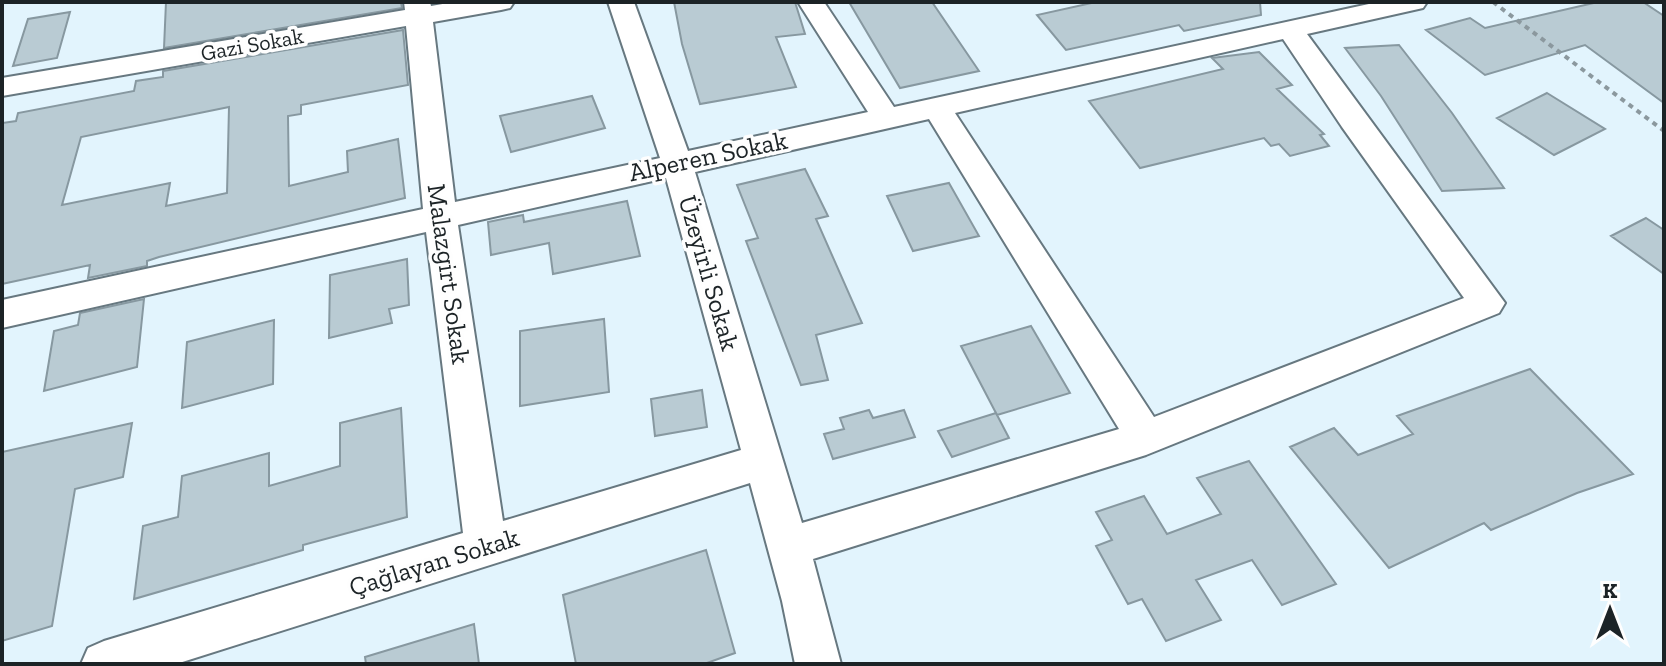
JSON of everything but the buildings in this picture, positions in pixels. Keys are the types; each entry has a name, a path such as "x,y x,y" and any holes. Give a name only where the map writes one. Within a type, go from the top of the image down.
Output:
{"street":[{"name":"Gazi Sokak","path":"2,87 418,9 501,2"},
{"name":"Üzeyirli Sokak","path":"621,2 677,163 788,547 818,664"},
{"path":"811,2 886,117"},
{"name":"Alperen Sokak","path":"2,314 1414,2"},
{"name":"Malazgirt Sokak","path":"418,9 440,216 486,546"},
{"path":"788,547 1146,438 1487,303 1352,120 1290,29"},
{"path":"936,107 1146,438"},
{"name":"Çağlayan Sokak","path":"104,664 763,461"}],"path":[{"path":"1493,2 1664,131"}]}
